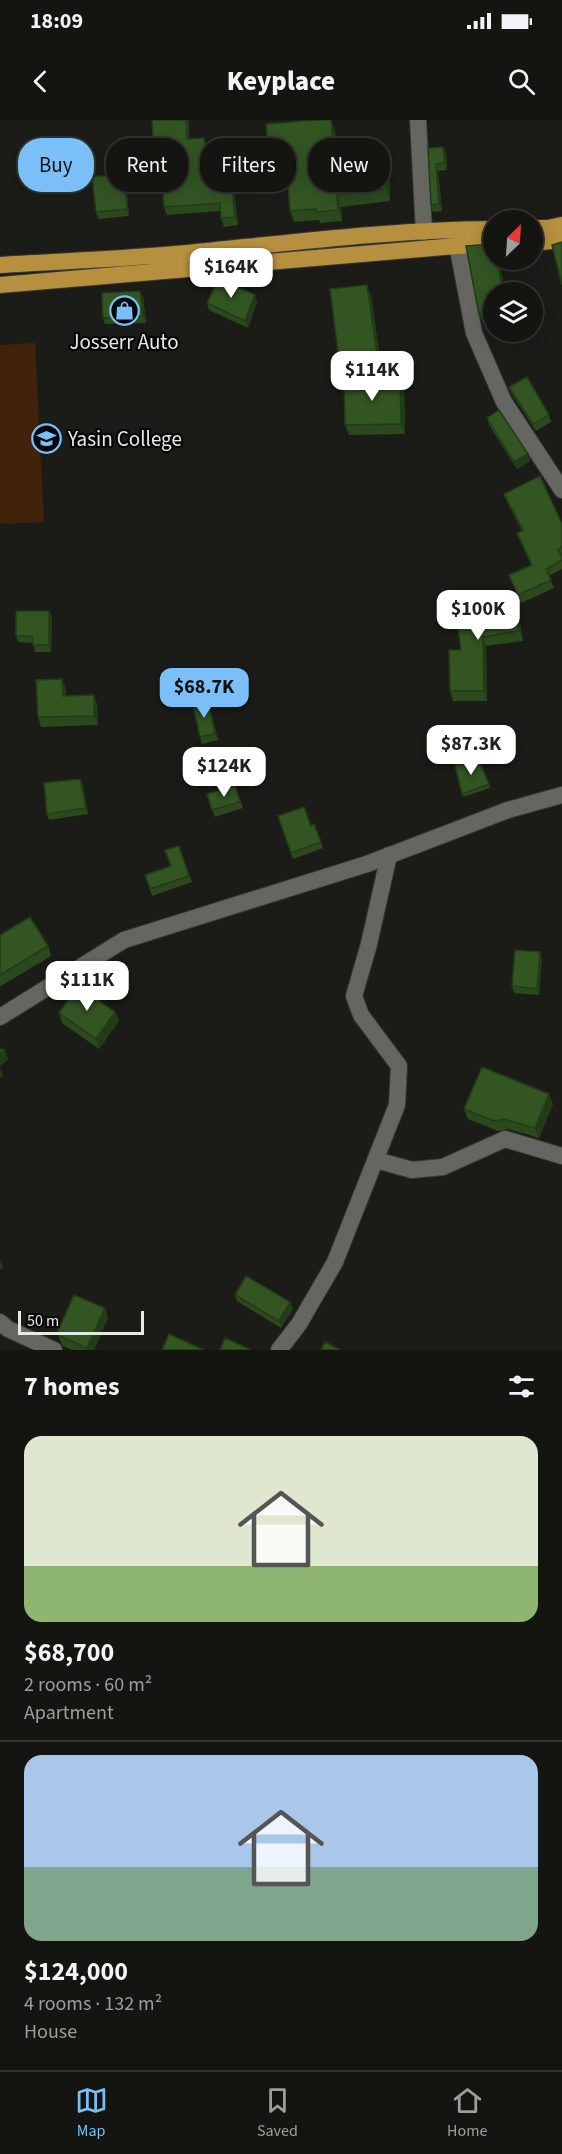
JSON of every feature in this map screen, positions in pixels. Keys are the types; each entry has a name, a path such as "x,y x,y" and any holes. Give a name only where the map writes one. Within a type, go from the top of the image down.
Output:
{"highway":[{"path":"543,228 562,225"},
{"path":"0,285 424,232 483,242"},
{"path":"0,265 186,261 455,238 483,232"},
{"path":"543,242 562,240"}],"street":[{"path":"417,120 424,232"},
{"path":"455,238 474,333 504,402 562,490"},
{"path":"0,1017 124,940 389,855 508,810 562,795"},
{"path":"279,1350 299,1324 336,1262 397,1105 399,1066 361,1015 354,996 369,944 389,855"},
{"path":"376,1160 412,1170 443,1167 505,1139 562,1155"},
{"path":"0,1322 8,1329 54,1350"}],"shaded area":[{"path":"35,343 44,522 0,524 0,345"}],"building":[{"path":"152,120 186,120 187,138 153,138"},
{"path":"331,120 333,138 308,138 308,192 362,192 337,195 338,210 290,211 289,192 296,192 296,138 267,138 266,124"},
{"path":"200,138 200,192 232,192 235,217 221,218 220,203 164,207 163,192 188,192 188,139"},
{"path":"443,147 445,163 436,164 439,204 431,205 428,148"},
{"path":"106,176 106,192 126,192 127,209 96,212 94,177"},
{"path":"562,242 562,285 552,245"},
{"path":"483,245 483,270 499,270 501,282 483,282 483,313 479,314 466,246"},
{"path":"219,278 255,295 245,321 207,303"},
{"path":"367,285 377,354 339,359 330,289"},
{"name":"Josserr Auto","path":"140,291 143,316 103,318 102,293"},
{"path":"527,377 549,415 533,424 509,387"},
{"path":"400,379 401,424 345,425 344,380"},
{"path":"499,410 528,454 514,462 487,418"},
{"path":"540,476 562,524 562,547 558,549 562,560 546,569 551,580 518,595 509,575 532,565 517,533 523,530 504,494"},
{"path":"514,599 519,631 483,637 484,691 450,691 449,650 461,650 455,608"},
{"path":"16,611 49,611 49,645 33,645 32,636 16,636"},
{"path":"62,679 63,696 94,695 94,716 38,717 36,680"},
{"path":"208,701 215,734 200,737 193,705"},
{"path":"479,761 489,784 462,794 455,765"},
{"path":"80,779 86,808 47,814 44,783"},
{"path":"235,785 240,802 212,810 207,794"},
{"path":"304,807 311,826 314,824 321,842 291,853 278,816"},
{"path":"179,846 189,876 150,889 145,875 171,866 165,850"},
{"path":"30,917 48,946 0,975 0,935"},
{"path":"515,950 540,952 537,989 512,986"},
{"path":"78,985 115,1012 96,1039 59,1013"},
{"path":"482,1067 549,1094 535,1128 504,1119 494,1121 464,1109"},
{"path":"246,1276 290,1302 279,1321 235,1295"},
{"path":"74,1295 105,1308 87,1348 57,1333"},
{"path":"169,1334 204,1350 162,1350"},
{"path":"225,1338 251,1350 220,1350"},
{"path":"325,1342 341,1350 321,1350"}],"place":[{"name":"Josserr Auto","path":"124,311"},
{"name":"Yasin College","path":"47,439"}]}
